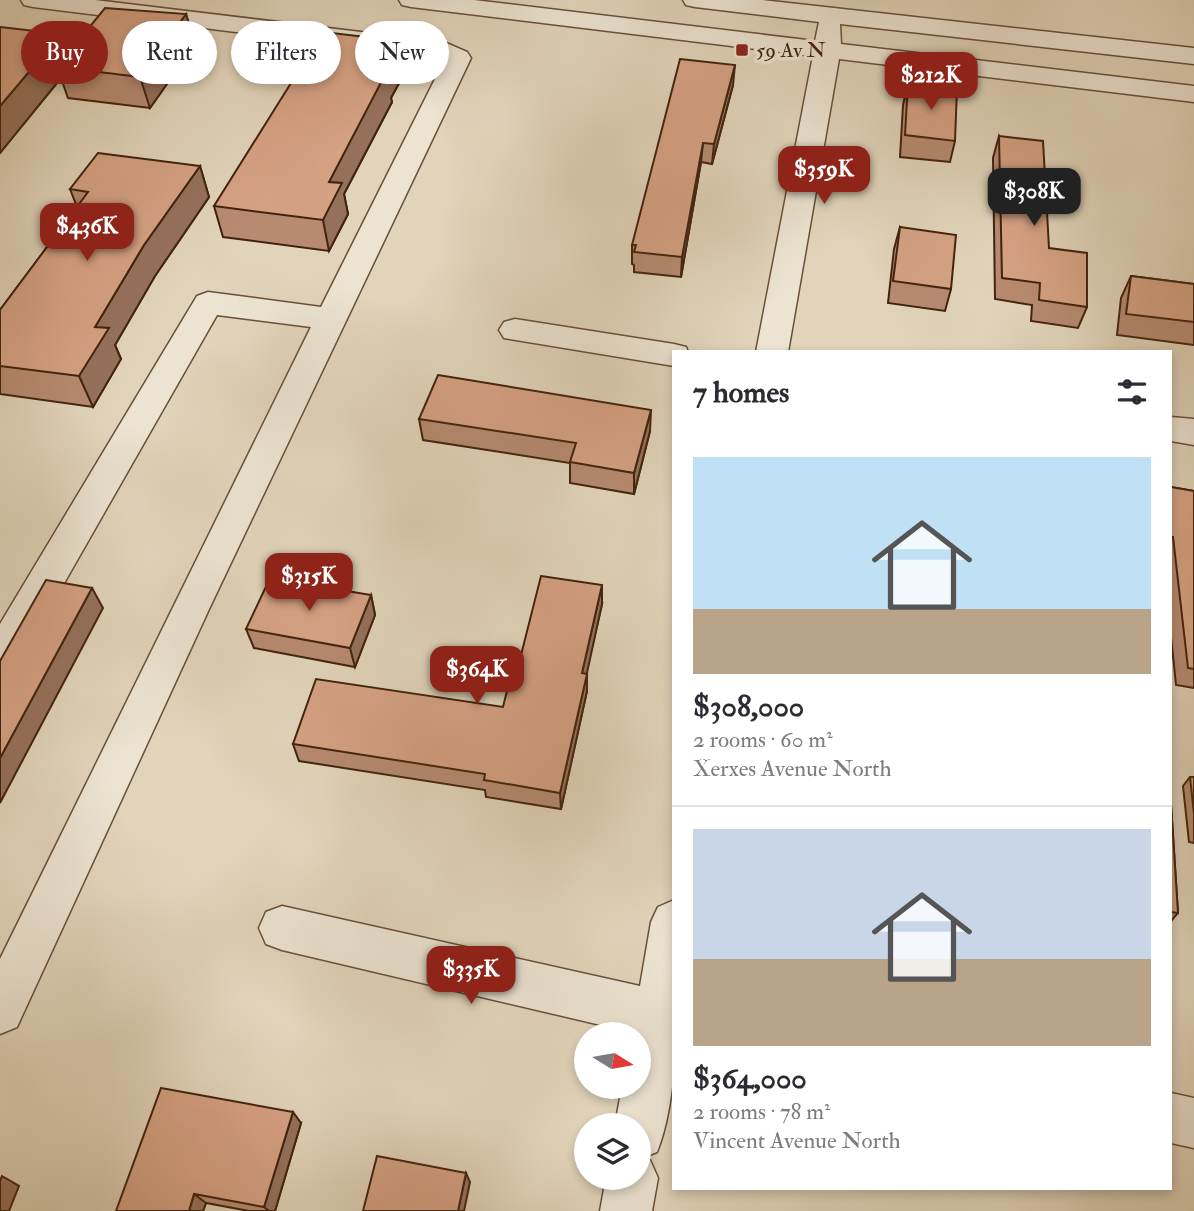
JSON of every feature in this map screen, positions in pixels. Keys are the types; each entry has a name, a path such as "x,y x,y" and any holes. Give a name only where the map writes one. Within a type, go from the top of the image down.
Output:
{"street":[{"path":"0,1010 458,58 444,50 33,0"},
{"path":"411,0 1194,94"},
{"path":"695,0 830,8 1194,56"},
{"path":"772,350 827,52 830,8"},
{"path":"0,659 208,303 331,319"},
{"path":"515,330 672,355"},
{"path":"1172,429 1194,432"},
{"path":"282,928 666,1015"},
{"path":"644,1113 666,1015 672,945"},
{"path":"1172,1118 1194,1122"},
{"path":"626,1211 630,1190"}],"building":[{"path":"105,8 186,14 181,21 122,21 122,75 108,73 108,21 94,21"},
{"path":"0,27 21,29 21,81 0,106"},
{"path":"341,34 355,36 355,84 380,84 329,182 342,183 323,220 214,206 290,84 341,84"},
{"path":"680,59 735,65 714,144 703,143 682,257 634,252 636,245 632,245"},
{"path":"908,83 957,88 955,141 905,135"},
{"path":"999,136 1043,141 1049,248 1087,253 1087,307 1039,300 1040,283 1002,278"},
{"path":"98,153 200,166 144,245 95,327 109,328 79,376 0,366 0,310 88,192 70,189"},
{"path":"900,227 956,235 951,289 893,281"},
{"path":"1131,276 1194,284 1194,322 1126,314"},
{"path":"438,375 651,410 634,473 570,462 576,443 419,419"},
{"path":"1172,487 1194,491 1194,669 1188,668 1173,537"},
{"path":"541,576 602,585 582,673 587,674 560,793 484,780 485,774 293,744 316,679 503,707 514,663 519,663"},
{"path":"270,578 371,595 350,648 246,629"},
{"path":"46,580 92,588 0,758 0,661"},
{"path":"1190,777 1194,777 1194,814"},
{"path":"1172,820 1178,913 1172,912"},
{"path":"161,1088 293,1112 264,1207 194,1194 189,1211 116,1211"},
{"path":"377,1156 466,1173 458,1211 363,1211"}],"place":[{"name":"59 Av N","path":"742,50"}]}
